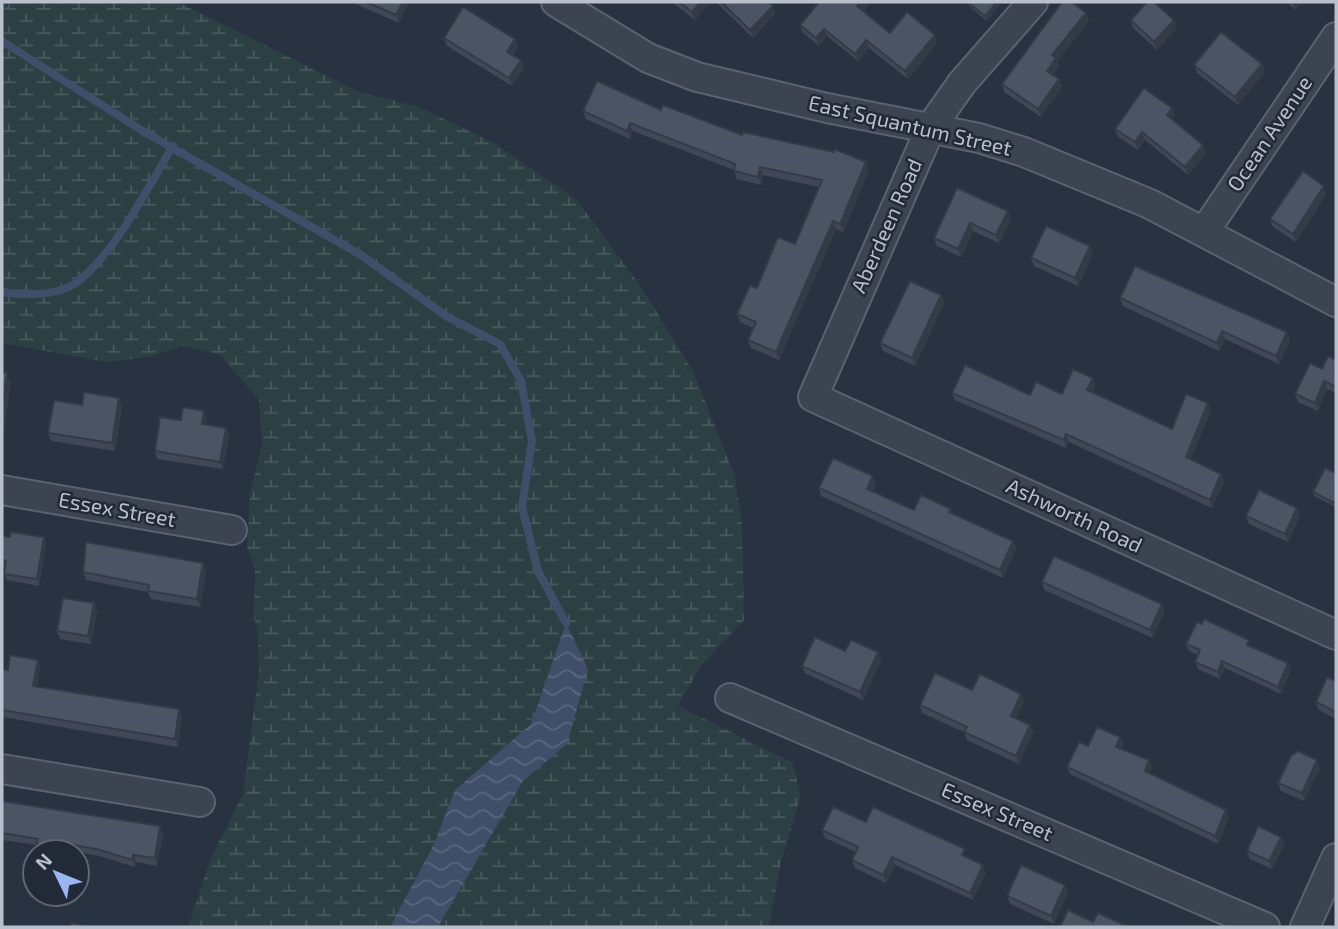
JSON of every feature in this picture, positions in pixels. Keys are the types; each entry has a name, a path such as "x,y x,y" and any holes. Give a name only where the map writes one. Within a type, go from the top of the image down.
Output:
{"street":[{"name":"East Squantum Street","path":"556,2 648,58 697,77 827,108 931,127 1035,156 1150,204 1336,302"},
{"name":"Aberdeen Road","path":"813,397 931,127 962,83 1033,2"},
{"name":"Ocean Avenue","path":"1204,232 1336,37"},
{"name":"Ashworth Road","path":"813,397 1336,635"},
{"name":"Essex Street","path":"2,490 232,530"},
{"name":"Essex Street","path":"730,698 1265,927"},
{"path":"2,769 200,802"},
{"path":"1305,927 1336,858"}],"green space":[{"path":"2,2 178,2 359,92 419,107 494,143 576,199 642,288 694,373 735,477 742,525 744,620 700,667 678,706 792,762 801,796 781,862 769,927 438,927 523,781 567,744 566,624 531,724 455,790 434,844 390,927 188,927 210,860 243,794 259,672 258,632 254,618 255,568 247,547 250,494 262,444 259,400 220,355 184,346 149,357 105,362 2,343"}],"water":[{"path":"566,623 588,669 567,744 523,781 438,927 390,927 434,844 455,790 531,724"}],"building":[{"path":"366,2 403,2 396,15"},
{"path":"679,2 700,2 692,12"},
{"path":"721,2 768,2 773,6 750,30"},
{"path":"819,2 861,2 857,6 890,33 907,12 935,35 905,71 866,40 855,54 824,29 816,38 800,25"},
{"path":"967,2 997,2 985,16"},
{"path":"1062,2 1072,2 1086,13 1052,55 1056,58 1047,71 1059,79 1038,109 1002,84"},
{"path":"1147,2 1154,2 1174,20 1154,42 1131,20"},
{"path":"463,7 515,39 507,52 521,60 509,78 444,38"},
{"path":"1221,32 1262,64 1235,97 1194,65"},
{"path":"597,81 661,110 663,105 742,135 743,132 834,152 835,149 866,162 840,224 833,221 776,352 748,340 756,322 737,314 750,285 757,288 778,237 795,244 822,180 760,167 758,177 734,171 735,164 630,123 627,131 583,111"},
{"path":"1144,88 1172,108 1167,115 1203,145 1185,167 1142,132 1135,142 1115,129"},
{"path":"1303,171 1324,186 1293,234 1270,219"},
{"path":"957,188 1008,211 996,235 970,223 958,249 934,238"},
{"path":"1046,226 1090,246 1075,278 1031,258"},
{"path":"1135,266 1287,332 1276,356 1222,331 1217,343 1120,298"},
{"path":"910,281 941,295 912,358 880,343"},
{"path":"1328,356 1336,360 1336,387 1324,381 1315,403 1295,394 1310,363 1322,369"},
{"path":"965,365 1030,395 1036,382 1062,394 1073,369 1093,378 1087,390 1172,429 1186,394 1208,403 1186,457 1221,474 1210,500 1066,434 1064,440 952,393"},
{"path":"2,372 7,373 2,408"},
{"path":"84,392 119,398 112,443 48,433 54,400 82,405"},
{"path":"183,407 204,411 202,424 226,428 220,462 155,451 160,417 181,420"},
{"path":"833,458 873,476 867,489 914,510 921,495 951,509 949,512 1013,541 1000,570 819,488"},
{"path":"1325,468 1336,473 1334,503 1313,492"},
{"path":"1259,490 1297,508 1285,534 1246,516"},
{"path":"11,532 44,537 37,579 4,574 6,561 2,560 2,536 10,537"},
{"path":"86,542 203,563 197,599 148,591 149,585 83,572"},
{"path":"1054,556 1162,604 1150,630 1042,582"},
{"path":"63,598 94,603 88,636 57,631"},
{"path":"1204,619 1249,640 1247,645 1288,663 1278,687 1222,661 1218,672 1195,662 1200,650 1186,644 1197,622 1202,624"},
{"path":"815,637 845,651 851,640 878,652 860,692 802,666"},
{"path":"10,655 38,660 33,686 179,709 175,739 2,710 2,669 8,670"},
{"path":"935,673 972,690 980,674 1021,694 1011,716 1030,725 1016,756 964,732 967,727 920,705"},
{"path":"1327,677 1336,681 1336,712 1316,702"},
{"path":"1097,727 1120,737 1116,747 1149,760 1145,771 1226,810 1215,836 1067,767 1079,742 1088,746"},
{"path":"1298,751 1317,760 1302,793 1278,783 1291,756"},
{"path":"2,801 160,826 155,858 133,855 133,860 91,848 91,838 32,838 2,833"},
{"path":"833,807 866,822 873,807 965,849 962,855 983,865 970,893 892,857 883,875 852,860 858,847 822,830"},
{"path":"1258,826 1281,837 1269,861 1247,851"},
{"path":"1021,865 1065,885 1051,916 1007,896"},
{"path":"1068,910 1093,922 1098,913 1129,927 1060,927"},
{"path":"71,923 94,927 70,927"}],"waterway":[{"path":"2,41 141,130 361,255 446,316 500,344 521,381 532,441 522,507 538,571 566,623"},
{"path":"2,292 49,293 76,283 104,256 117,238 173,146"}]}
